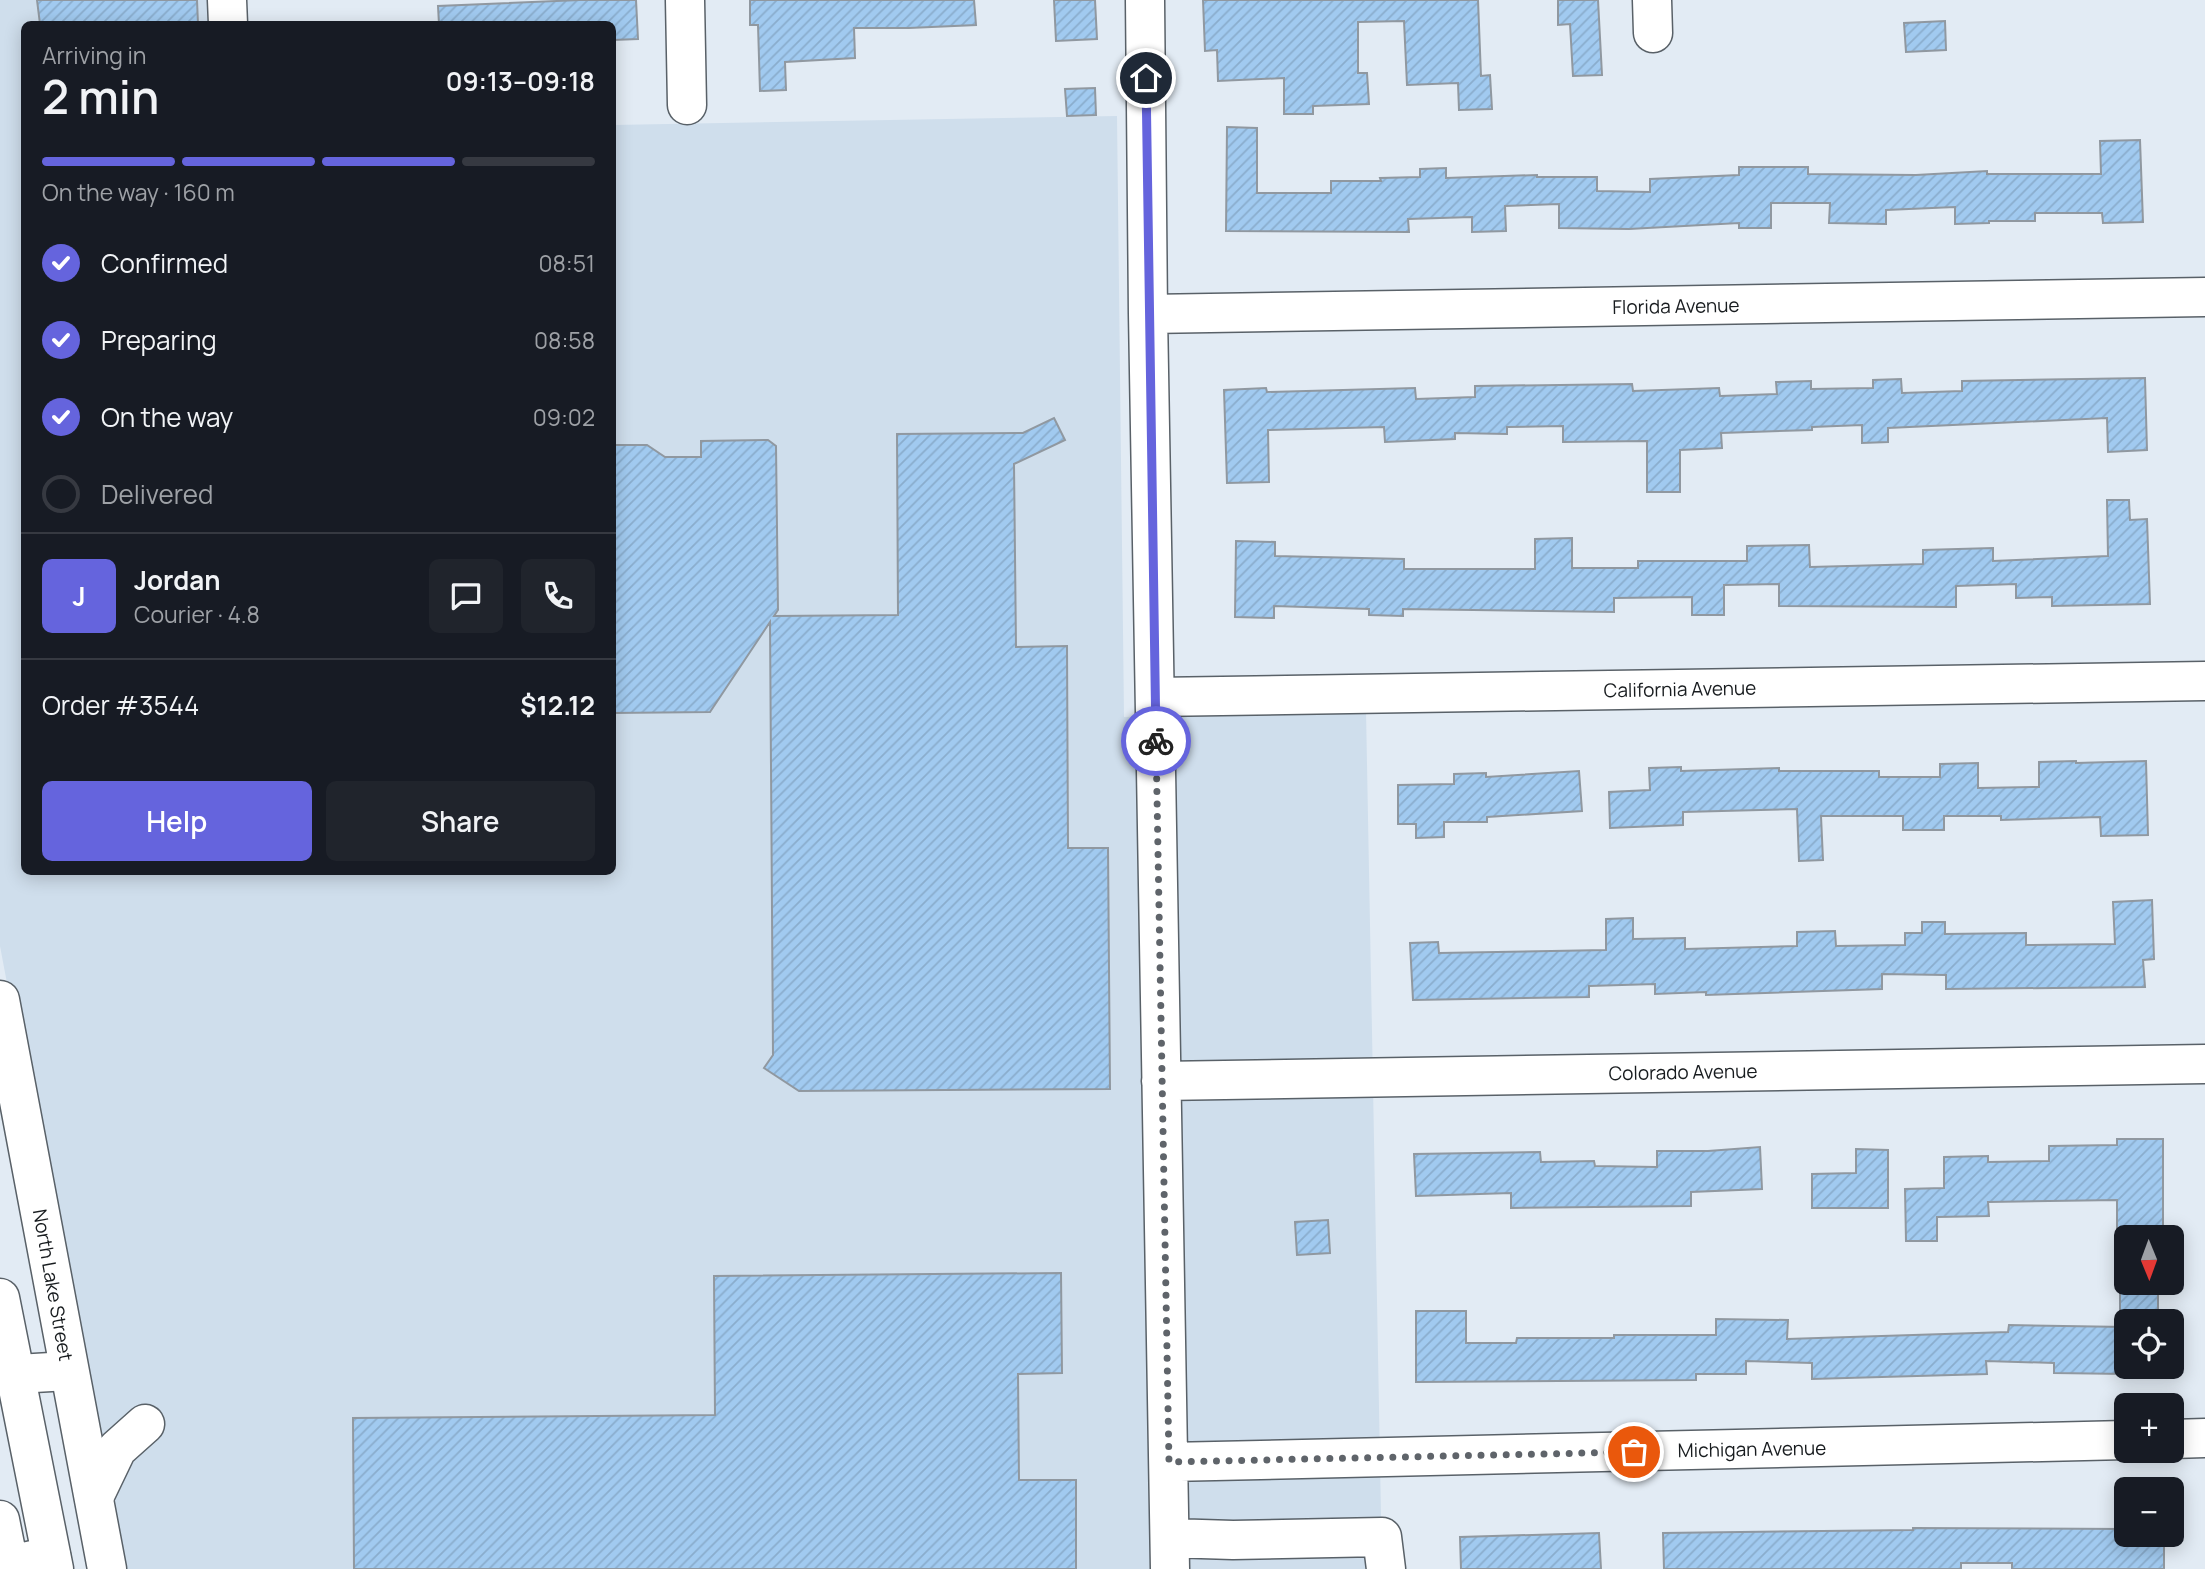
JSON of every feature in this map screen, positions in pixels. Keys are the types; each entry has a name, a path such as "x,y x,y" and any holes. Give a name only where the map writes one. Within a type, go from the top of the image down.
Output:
{"street":[{"path":"227,0 228,21"},
{"path":"685,0 687,105"},
{"path":"1145,0 1170,1554 1233,1555 1382,1537 1385,1569"},
{"name":"Florida Avenue","path":"1148,314 2205,297"},
{"name":"California Avenue","path":"1155,697 2205,681"},
{"name":"North Lake Street","path":"0,1000 107,1569"},
{"name":"Colorado Avenue","path":"1161,1081 2205,1064"},
{"path":"0,1298 7,1374 53,1563 10,1567 0,1520"},
{"path":"7,1374 68,1371"},
{"path":"94,1497 117,1449 145,1424"},
{"path":"2184,1439 2205,1438"},
{"name":"Michigan Avenue","path":"1169,1462 2114,1440"}],"shaded area":[{"path":"0,0 209,0 210,21 21,21 21,875 616,875 616,125 1117,116 1124,717 1366,710 1382,1569 127,1569 102,1487 0,946"}],"building":[{"path":"37,0 197,0 198,21 40,21"},
{"path":"636,0 638,39 616,40 616,21 439,21 438,6"},
{"path":"750,0 974,0 976,25 854,28 855,58 785,62 786,90 760,91 758,25 750,25"},
{"path":"1054,0 1095,0 1097,39 1056,41"},
{"path":"1203,0 1478,0 1481,76 1490,75 1492,109 1459,110 1458,83 1407,85 1404,21 1358,22 1358,73 1367,73 1369,104 1313,106 1313,114 1284,114 1284,78 1218,81 1217,50 1205,51"},
{"path":"1558,0 1598,0 1602,75 1573,76 1570,24 1558,25"},
{"path":"1945,21 1946,50 1906,52 1904,23"},
{"path":"1095,88 1096,115 1067,116 1065,89"},
{"path":"1227,127 1257,128 1257,193 1331,193 1331,181 1381,181 1380,178 1420,177 1420,169 1446,168 1446,178 1537,175 1597,177 1597,191 1650,192 1650,179 1739,175 1739,167 1808,167 1808,174 1916,175 1987,171 1987,174 2101,174 2100,141 2140,140 2143,222 2103,223 2102,213 2035,213 2035,221 1955,224 1955,207 1886,210 1886,224 1829,223 1830,203 1771,203 1771,228 1739,228 1739,223 1629,229 1559,228 1559,204 1505,206 1506,231 1472,232 1472,217 1408,219 1409,232 1226,231"},
{"path":"2145,378 2147,450 2108,452 2107,418 1888,428 1888,442 1862,443 1862,425 1812,427 1812,430 1721,433 1722,448 1680,450 1680,492 1647,492 1647,441 1563,442 1563,426 1507,427 1507,434 1455,433 1455,439 1385,442 1384,427 1268,430 1269,482 1227,483 1224,390 1266,388 1267,392 1415,388 1416,399 1475,397 1475,386 1632,384 1633,391 1719,388 1720,396 1777,394 1776,382 1811,381 1811,389 1873,388 1873,380 1901,379 1902,393 1962,391 1962,381"},
{"path":"1054,418 1065,440 1014,464 1016,647 1067,646 1068,848 1108,848 1110,1089 799,1091 764,1068 773,1055 770,622 710,712 616,713 616,445 647,445 665,457 701,457 701,441 768,440 776,446 778,610 774,616 898,615 897,434 1023,433"},
{"path":"2107,500 2129,500 2130,520 2147,519 2150,604 2052,606 2052,597 2016,598 2016,584 1956,586 1956,607 1779,606 1779,584 1724,585 1724,615 1692,615 1692,597 1614,598 1614,612 1403,609 1403,616 1369,615 1369,609 1274,606 1274,618 1235,617 1236,541 1275,542 1275,556 1404,559 1404,569 1535,569 1535,539 1572,538 1572,568 1638,568 1638,561 1747,561 1747,546 1809,545 1810,567 1923,564 1923,550 1993,548 1993,561 2108,556"},
{"path":"2146,761 2148,835 2101,836 2100,817 2001,820 2001,816 1944,816 1944,830 1903,830 1903,816 1821,816 1823,860 1799,861 1797,809 1683,812 1683,825 1610,828 1609,792 1650,790 1649,768 1681,767 1681,771 1779,768 1779,771 1879,771 1879,777 1940,777 1940,764 1978,763 1978,788 2039,787 2039,762"},
{"path":"1579,771 1582,811 1487,817 1487,822 1444,822 1444,837 1416,838 1416,824 1398,824 1398,785 1454,784 1454,774 1486,773 1486,777"},
{"path":"2152,900 2154,959 2143,960 2145,987 1946,989 1946,975 1882,974 1882,989 1706,995 1706,992 1655,994 1655,984 1589,986 1589,997 1413,1000 1410,943 1438,942 1439,953 1606,950 1606,919 1633,918 1633,939 1685,938 1685,949 1797,946 1797,932 1835,931 1836,946 1905,945 1905,933 1922,933 1922,922 1945,922 1945,934 2026,933 2026,945 2115,944 2113,902"},
{"path":"2117,1139 2163,1139 2163,1225 2117,1225 2117,1200 1988,1202 1989,1216 1937,1217 1937,1241 1906,1241 1905,1189 1944,1188 1944,1157 1988,1156 1988,1162 2049,1161 2049,1146 2117,1145"},
{"path":"1760,1147 1762,1189 1691,1192 1691,1206 1511,1208 1511,1193 1416,1196 1414,1154 1540,1152 1541,1162 1594,1161 1595,1166 1657,1167 1657,1151"},
{"path":"1856,1149 1888,1150 1888,1208 1812,1208 1812,1174 1856,1173"},
{"path":"1328,1220 1330,1253 1297,1255 1295,1222"},
{"path":"1061,1273 1062,1373 1018,1374 1019,1480 1076,1480 1076,1569 354,1569 353,1418 715,1415 714,1276"},
{"path":"2120,1295 2158,1295 2158,1309 2120,1309"},
{"path":"1416,1311 1466,1311 1466,1343 1516,1343 1517,1338 1716,1335 1716,1319 1788,1320 1787,1339 2008,1332 2009,1325 2114,1327 2114,1374 2054,1373 2054,1363 1986,1361 1987,1374 1812,1379 1812,1363 1746,1361 1746,1374 1696,1374 1696,1380 1416,1382"},
{"path":"2114,1529 2114,1547 2164,1547 2164,1569 2012,1569 2012,1563 1961,1563 1961,1569 1664,1569 1663,1533"},
{"path":"1599,1533 1601,1569 1461,1569 1460,1537"}],"way so far":[{"path":"1156,741 1169,1462 1634,1452"}],"route":[{"path":"1146,78 1156,741"}]}
